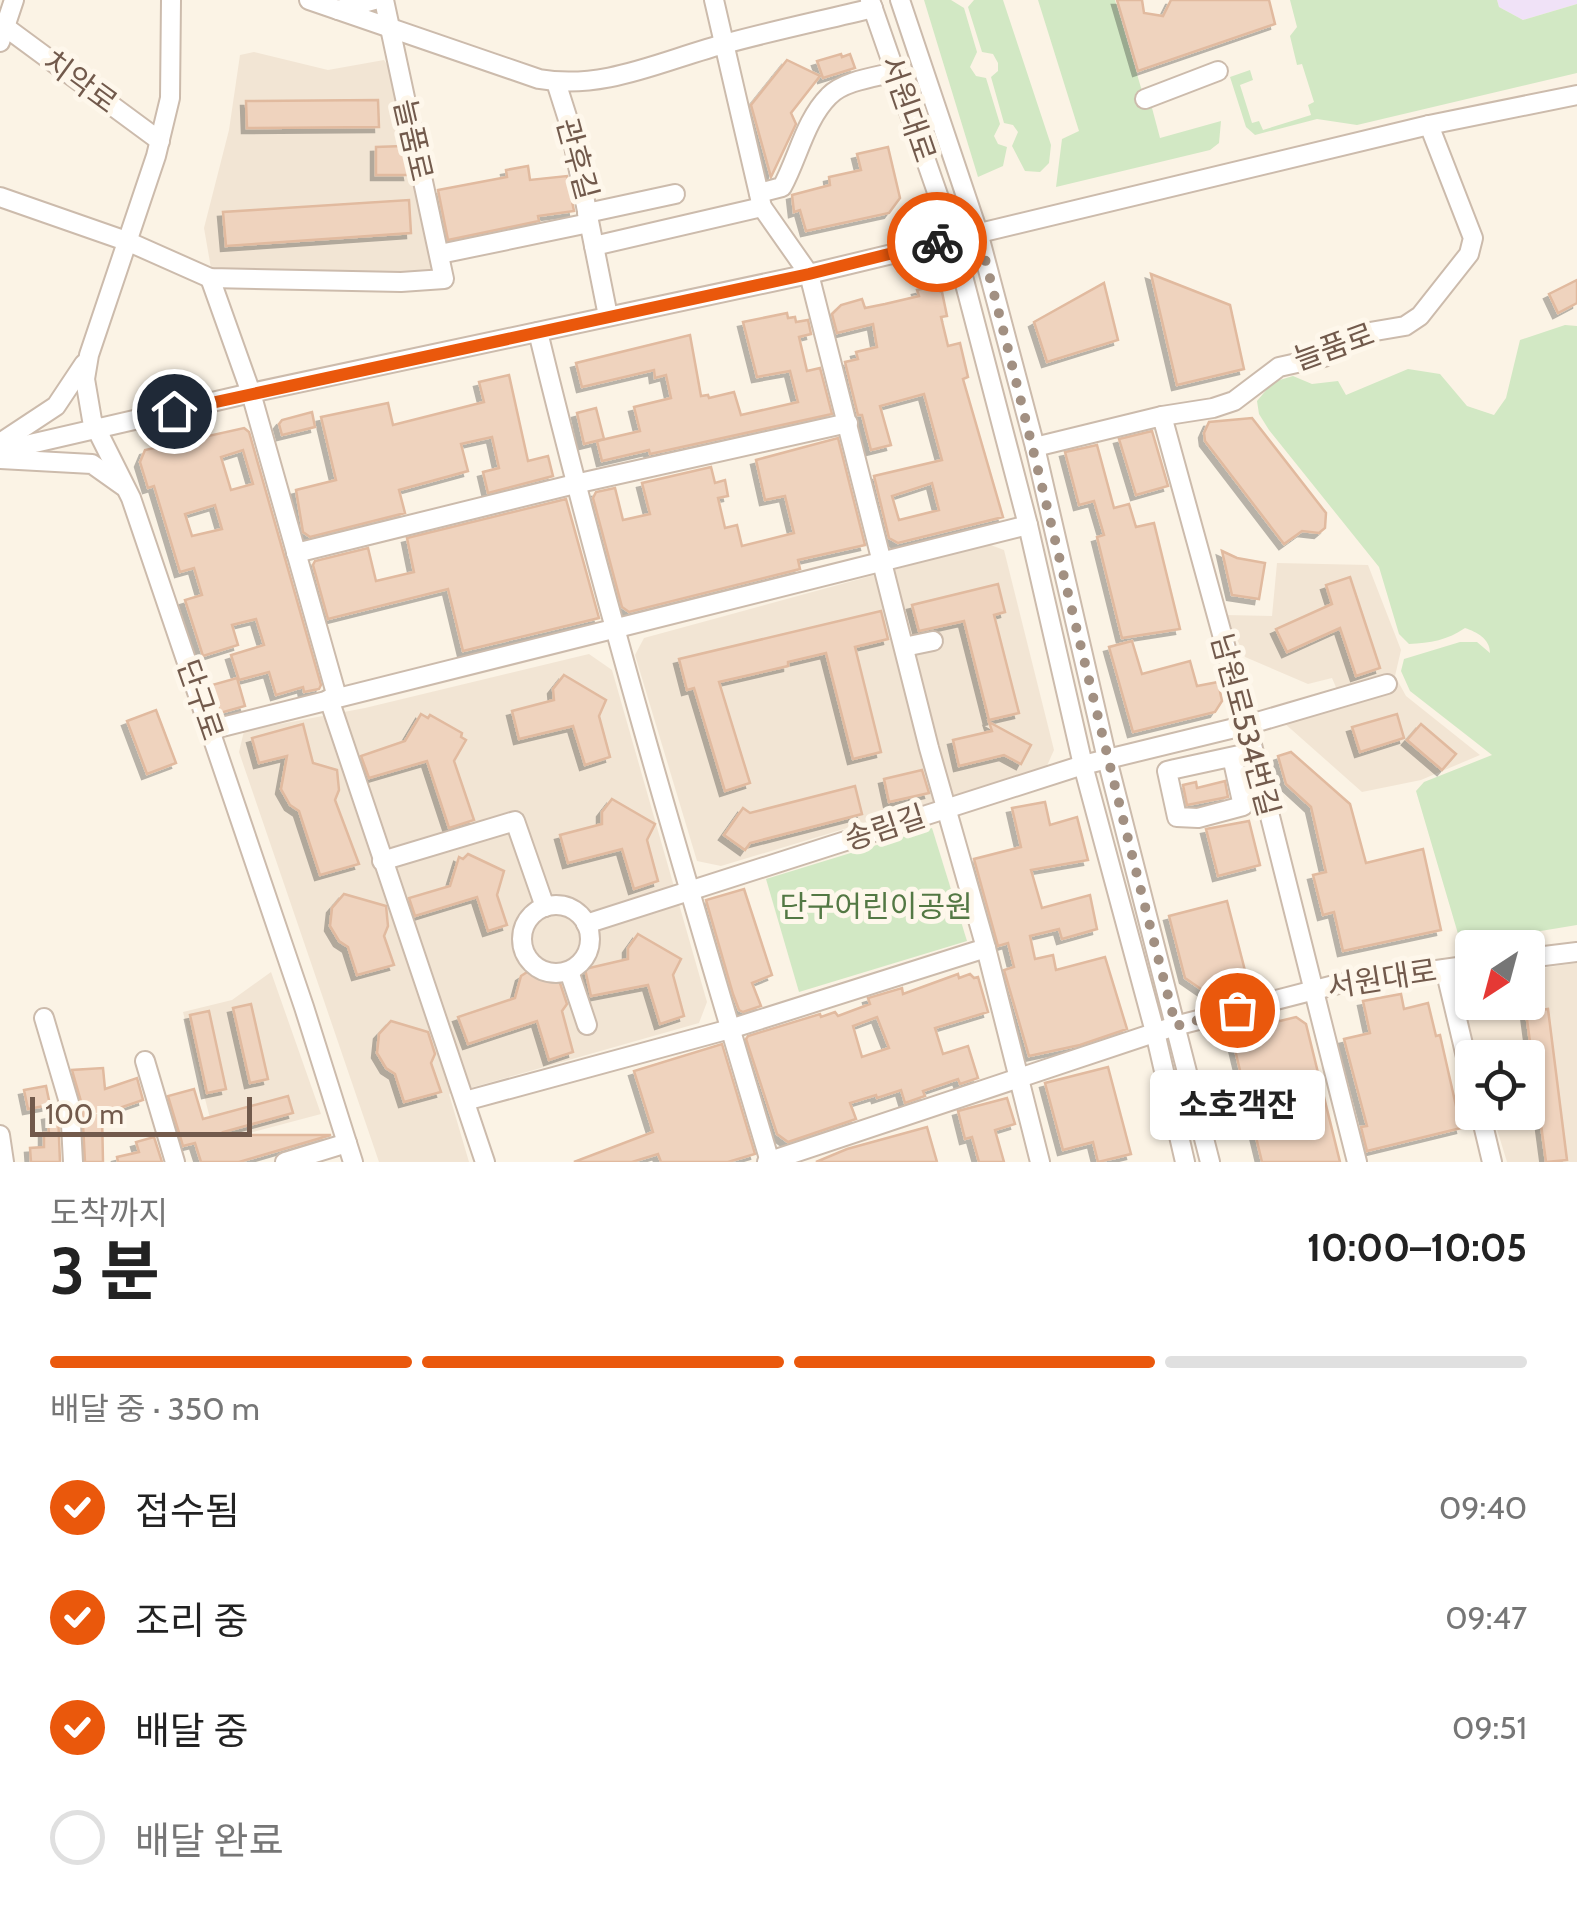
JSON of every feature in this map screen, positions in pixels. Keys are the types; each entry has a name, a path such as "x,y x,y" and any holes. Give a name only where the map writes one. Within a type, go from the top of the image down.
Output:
{"street":[{"path":"2,31 14,0"},
{"name":"단구로","path":"170,0 170,98 160,141 89,354 87,404 132,498 353,1162"},
{"path":"309,0 556,82 628,76 726,43 871,4"},
{"path":"338,10 374,0"},
{"name":"늘품로","path":"210,278 400,282 444,279 384,0"},
{"path":"714,0 761,200 809,274 945,809 986,948 1040,1162"},
{"name":"서원대로","path":"900,0 978,232 1035,447 1107,758 1210,1162"},
{"name":"서원대로","path":"871,4 953,238 1186,1162"},
{"name":"치악로","path":"2,31 160,141"},
{"path":"1144,98 1218,71"},
{"path":"594,246 761,200 782,186 797,160 807,130 830,94 894,72"},
{"name":"관후길","path":"556,82 570,126 608,316"},
{"path":"0,451 251,393 809,274 1429,125 1577,95"},
{"name":"늘품로","path":"1162,416 1234,401 1279,367 1324,357 1352,335 1405,326 1420,316 1469,254 1473,238 1429,125"},
{"name":"관후길","path":"588,218 675,194"},
{"path":"0,197 128,242 210,278 251,393 333,698 382,862 484,1162"},
{"path":"440,254 588,218"},
{"path":"538,332 575,484 688,891 769,1162 1176,1026"},
{"path":"0,443 56,406 89,354"},
{"path":"1035,447 1162,416"},
{"name":"남원로534번길","path":"1162,416 1253,752 1357,1162"},
{"path":"296,553 575,484 848,423"},
{"path":"0,459 92,464 120,483 132,498"},
{"path":"210,730 1028,525"},
{"path":"904,647 934,641"},
{"name":"송림길","path":"586,924 1084,764 1246,726 1388,684"},
{"path":"1232,757 1244,802 1240,809 1179,819 1166,778 1168,771 1253,752"},
{"path":"382,862 516,821 545,907"},
{"path":"545,907 569,908 586,924 590,944 586,955 569,971 558,973 535,966 522,948 529,917 545,907"},
{"path":"465,1101 730,1030 986,948"},
{"path":"1545,956 1577,952"},
{"name":"서원대로","path":"1176,1026 1312,990 1455,968"},
{"path":"1445,969 1462,1040"},
{"path":"569,971 587,1025"},
{"path":"44,1018 70,1106 72,1162"},
{"path":"144,1061 175,1162"},
{"path":"1484,1130 1492,1162"},
{"path":"0,1135 4,1162"},
{"path":"285,1162 347,1143"}],"shaded area":[{"path":"1497,0 1577,0 1577,4 1523,20 1499,7"},
{"path":"254,52 328,70 384,60 398,82 438,278 212,274 204,228 229,130 240,55"},
{"path":"988,544 1004,550 1054,750 1046,768 721,866 697,861 635,655 644,638"},
{"path":"1277,563 1368,565 1401,650 1395,676 1406,696 1480,755 1421,780 1362,792 1283,722 1344,706 1332,678 1308,684 1245,657 1226,615 1272,616"},
{"path":"589,654 612,670 707,1002 699,1023 449,1094 469,1162 379,1162 239,752 244,731 365,708"},
{"path":"1577,963 1577,1162 1507,1162 1497,1130 1545,1130 1545,1040 1470,1040 1464,1020 1545,1020 1545,968"},
{"path":"271,972 321,1114 216,1142 183,1012 232,1000"}],"green space":[{"path":"924,0 951,0 964,8 977,52 970,67 976,76 986,78 1000,124 994,136 998,144 1007,147 1003,166 978,177"},
{"path":"974,0 1003,0 1051,145 1049,163 1040,172 1025,171 1012,146 1018,132 1013,125 1004,123 991,77 998,71 998,63 993,54 982,52 968,7"},
{"path":"1038,0 1115,0 1147,108 1152,108 1160,138 1221,121 1219,143 1210,150 1056,187 1062,139 1079,131"},
{"path":"1290,0 1497,0 1499,7 1523,20 1577,4 1577,73 1357,125 1317,119 1255,135 1246,127 1230,77 1250,70 1253,80 1240,85 1252,123 1259,121 1263,130 1311,115 1308,105 1314,102 1302,64 1297,65 1290,36 1297,27"},
{"path":"1565,325 1577,326 1577,925 1545,930 1457,930 1416,791 1424,782 1492,755 1410,691 1401,671 1404,659 1460,642 1477,642 1490,653 1488,644 1465,628 1445,638 1417,644 1409,644 1399,634 1379,567 1269,430 1259,414 1257,401 1273,382 1293,376 1312,384 1338,381 1346,395 1408,369 1440,374 1467,406 1494,415 1506,398 1520,340"},
{"name":"단구어린이공원","path":"932,828 967,941 799,992 766,879"}],"building":[{"path":"1117,0 1142,0 1144,13 1163,16 1171,0 1269,0 1275,24 1138,71"},
{"path":"850,54 855,68 823,78 817,61"},
{"path":"787,60 820,76 791,113 796,124 771,177 751,105"},
{"path":"378,100 379,127 247,128 246,101"},
{"path":"403,146 408,175 376,175 376,147"},
{"path":"888,147 900,198 889,213 806,231 800,210 794,212 792,195 830,185 829,177 861,170 857,154"},
{"path":"528,166 530,180 567,176 574,211 538,216 539,221 448,240 438,190 507,177 506,170"},
{"path":"409,200 411,233 226,246 223,212"},
{"path":"1151,274 1230,305 1244,369 1177,385"},
{"path":"1577,280 1577,303 1558,313 1549,294"},
{"path":"1104,283 1118,340 1047,362 1034,322"},
{"path":"930,287 942,292 947,316 941,317 948,346 960,343 968,377 963,379 1003,517 898,543 889,538 874,476 942,460 924,394 880,406 891,445 871,450 845,362 858,359 856,352 877,347 873,324 837,333 832,314 841,305 862,299 865,308 919,296 917,290","holes":["932,483 939,510 899,520 892,496"]},
{"path":"787,313 796,322 808,320 811,334 799,337 807,371 820,368 832,414 602,461 597,441 640,431 634,407 671,398 666,375 655,378 654,370 582,387 576,363 690,335 701,396 734,392 741,415 798,402 790,371 757,377 743,322"},
{"path":"509,375 528,461 548,456 553,476 488,493 483,472 499,468 492,437 461,444 468,471 399,490 405,513 310,537 303,532 296,490 336,480 321,417 388,403 393,425 484,402 479,382"},
{"path":"596,408 604,439 584,444 577,413"},
{"path":"312,412 315,427 282,435 282,420"},
{"path":"1252,418 1326,513 1325,528 1319,533 1302,531 1284,544 1205,441 1209,422"},
{"path":"244,428 249,432 319,689 304,692 303,687 276,695 269,672 239,680 231,655 264,645 256,619 232,625 238,645 203,656 185,600 202,595 194,568 180,572 154,486 148,488 140,462 145,450","holes":["243,450 253,484 231,490 221,457","215,505 222,529 192,536 185,514"]},
{"path":"1152,431 1168,486 1136,495 1119,439"},
{"path":"838,438 865,545 798,560 800,569 629,612 622,607 593,498 596,492 615,488 623,520 650,514 642,483 711,467 715,483 725,480 728,496 718,498 725,528 737,525 742,546 794,533 785,496 765,500 756,460"},
{"path":"1097,445 1114,508 1129,504 1136,527 1154,523 1180,629 1122,638 1097,537 1104,535 1094,501 1079,505 1065,452"},
{"path":"566,499 599,618 463,651 448,589 328,619 315,561 368,548 376,581 414,572 407,538"},
{"path":"1222,551 1265,563 1259,599 1232,595"},
{"path":"1350,577 1380,668 1356,676 1340,628 1287,652 1276,629 1332,604 1326,585"},
{"path":"998,584 1005,612 994,615 1019,713 989,720 964,621 919,631 912,605"},
{"path":"881,611 888,639 855,647 881,752 853,759 826,653 788,662 788,666 719,682 750,783 725,791 694,688 687,690 679,659"},
{"path":"1132,641 1142,674 1190,661 1197,686 1218,682 1222,701 1215,712 1133,732 1109,647"},
{"path":"564,675 606,700 599,716 610,757 585,765 573,726 519,739 512,711 554,700 553,689"},
{"path":"237,678 245,706 220,713 212,685"},
{"path":"156,710 176,763 147,774 127,721"},
{"path":"421,714 462,733 466,740 454,761 474,820 449,828 427,761 369,778 361,756 405,741"},
{"path":"1397,714 1404,738 1360,752 1352,727"},
{"path":"989,722 1031,745 1021,764 1004,755 959,766 953,740 992,731"},
{"path":"303,724 313,763 337,770 339,790 335,800 359,864 320,875 299,811 290,805 281,789 287,756 259,763 252,738"},
{"path":"1421,724 1456,754 1442,770 1407,740"},
{"path":"1291,752 1350,804 1366,863 1423,849 1441,930 1343,951 1334,912 1323,915 1313,875 1326,872 1311,807 1286,784 1278,756"},
{"path":"922,770 929,793 889,802 884,779"},
{"path":"1225,781 1228,797 1187,805 1183,785 1196,782 1197,788"},
{"path":"855,786 862,814 750,843 745,850 724,835 743,808 750,813"},
{"path":"612,799 655,824 647,840 658,881 634,889 622,849 568,863 560,835 602,824 602,812"},
{"path":"1045,802 1050,825 1077,817 1088,860 1031,870 1042,908 1090,895 1097,929 1062,939 1059,929 1030,936 1035,959 1053,955 1056,970 1105,957 1127,1029 1029,1056 1004,970 1014,967 1008,943 998,946 974,859 1021,847 1012,808"},
{"path":"1249,821 1260,865 1218,876 1206,829"},
{"path":"468,854 504,871 497,895 507,925 488,931 477,897 415,916 409,898 450,886 459,857 463,859"},
{"path":"744,889 772,975 752,983 761,1006 743,1012 733,994 706,900"},
{"path":"344,894 386,906 388,926 384,936 394,965 357,975 348,947 330,926 332,908"},
{"path":"1227,901 1249,986 1211,996 1185,978 1169,916"},
{"path":"638,934 681,959 673,975 684,1016 660,1024 648,985 591,996 585,969 628,959 628,948"},
{"path":"535,967 559,980 567,1004 562,1011 573,1052 549,1060 537,1021 468,1044 458,1017 515,998 521,976"},
{"path":"958,974 959,978 970,974 978,977 988,1012 935,1028 943,1054 968,1046 978,1078 960,1084 958,1079 923,1091 925,1096 905,1103 901,1090 877,1098 876,1095 850,1103 856,1119 788,1142 777,1134 748,1036 820,1014 821,1017 835,1012 838,1016 870,1004 868,998 902,988 903,994","holes":["877,1017 889,1048 862,1057 853,1026"]},
{"path":"1401,994 1404,1009 1428,1003 1436,1036 1440,1035 1455,1101 1455,1129 1367,1151 1361,1127 1367,1126 1344,1039 1370,1033 1363,1001"},
{"path":"251,1004 268,1079 250,1083 233,1008"},
{"path":"1548,1009 1567,1160 1546,1162 1542,1130 1545,1130 1545,1040 1530,1040 1527,1020 1545,1020"},
{"path":"209,1011 226,1089 207,1093 190,1015"},
{"path":"1296,1017 1306,1024 1340,1162 1262,1162 1231,1033"},
{"path":"391,1021 428,1032 435,1054 431,1063 441,1092 404,1102 395,1074 377,1053 379,1034"},
{"path":"722,1044 755,1154 728,1162 661,1162 658,1154 632,1162 574,1162 653,1132 634,1071"},
{"path":"1108,1067 1131,1154 1098,1162 1093,1142 1063,1150 1045,1083"},
{"path":"103,1068 105,1089 137,1078 143,1100 102,1114 103,1162 85,1162 82,1105 72,1070"},
{"path":"46,1086 50,1105 28,1109 24,1090"},
{"path":"194,1089 203,1119 288,1096 293,1113 223,1132 224,1135 331,1135 239,1162 201,1162 195,1143 183,1146 168,1096"},
{"path":"1007,1098 1015,1124 995,1130 1004,1162 979,1162 972,1137 965,1139 958,1111"},
{"path":"58,1113 60,1162 31,1162 30,1148 44,1147 44,1133 49,1133 47,1115"},
{"path":"927,1127 937,1162 816,1162 847,1149"},
{"path":"154,1137 162,1162 118,1162 117,1157 139,1152 136,1142"}],"way so far":[{"path":"937,242 978,232 1035,447 1107,758 1176,1026 1237,1010"}],"place":[{"name":"소호객잔","path":"1237,1010"}],"route":[{"path":"174,411 809,274 937,242"}]}
